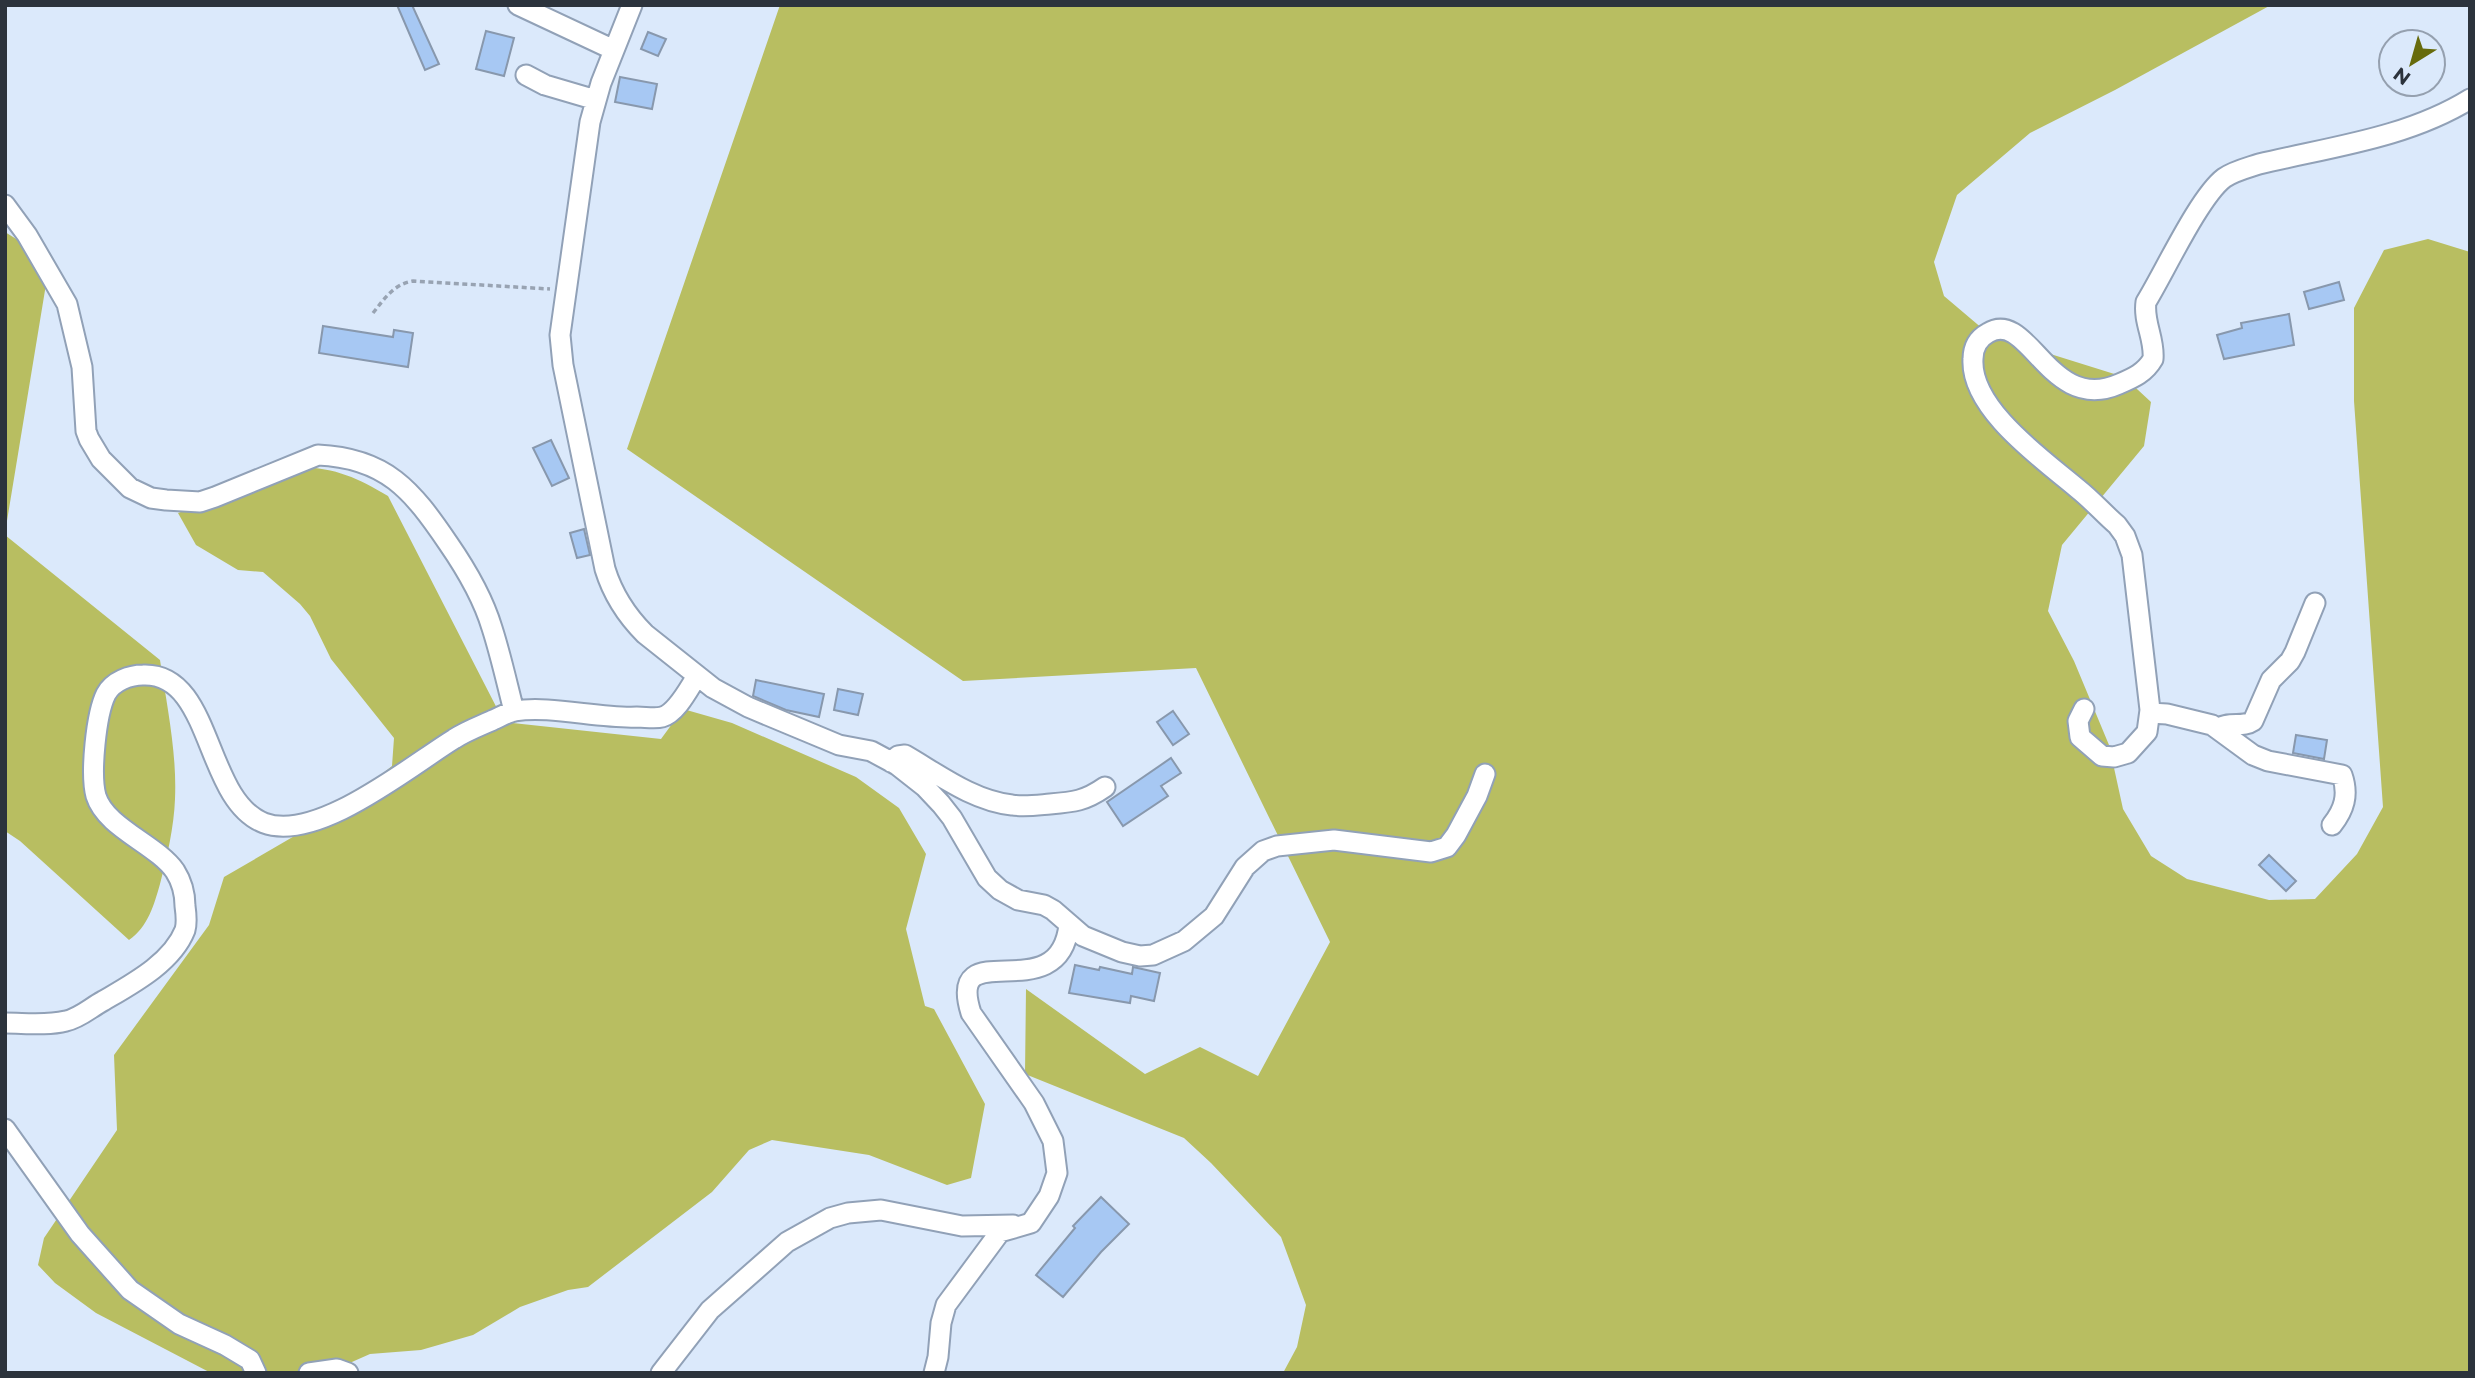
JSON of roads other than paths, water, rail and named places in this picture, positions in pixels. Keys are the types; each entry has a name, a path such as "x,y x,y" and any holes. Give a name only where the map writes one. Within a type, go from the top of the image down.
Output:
{"street":[{"path":"518,5 614,50"},
{"path":"632,5 590,122 560,335 563,365 609,583 614,595 635,624 713,688 775,719 839,745 871,751 891,762 925,787 941,804 986,878 993,884 1018,900 1045,905 1083,936 1140,956 1153,955 1184,941 1214,916 1245,867 1263,851 1277,846 1334,840 1431,852 1447,847 1462,826 1485,774"},
{"path":"526,75 545,85 596,100"},
{"path":"2084,709 2077,726 2080,737 2102,755 2114,757 2128,753 2147,732 2150,713 2132,555 2125,536 2104,512 2004,423 1984,397 1974,376 1973,349 1980,338 1989,332 2006,330 2021,337 2055,375 2076,388 2108,389 2129,380 2142,373 2152,359 2152,339 2144,316 2146,302 2200,209 2222,179 2259,164 2409,129 2470,99"},
{"path":"5,205 27,235 67,304 82,367 86,431 110,470 130,488 151,498 200,502 318,455 368,464 387,475 415,496 466,569 492,626 514,711"},
{"path":"2219,728 2227,724 2249,724 2252,721 2271,680 2295,652 2315,603"},
{"path":"5,1023 54,1024 80,1017 90,1008 126,988 165,958 186,928 184,891 177,874 168,862 121,827 96,797 94,742 106,694 117,682 144,674 163,678 185,695 206,733 232,796 260,821 282,826 309,822 365,798 456,737 514,711 617,718 663,717 674,708 697,676"},
{"path":"2150,713 2197,720 2219,728 2258,758 2342,775 2344,810 2332,825"},
{"path":"891,762 898,756 905,755 940,778 989,799 1012,805 1071,803 1088,798 1105,787"},
{"path":"661,1373 710,1310 787,1242 830,1218 848,1213 881,1210 962,1226 1031,1223 1055,1182 1057,1163 1053,1141 1034,1103 971,1013 965,996 970,981 976,974 984,971 1030,970 1058,957 1067,942 1069,925"},
{"path":"5,1129 80,1234 131,1290 179,1324 250,1360 256,1373"},
{"path":"934,1373 940,1323 946,1305 1000,1232 1024,1224"},
{"path":"309,1373 337,1369 348,1373"}]}
